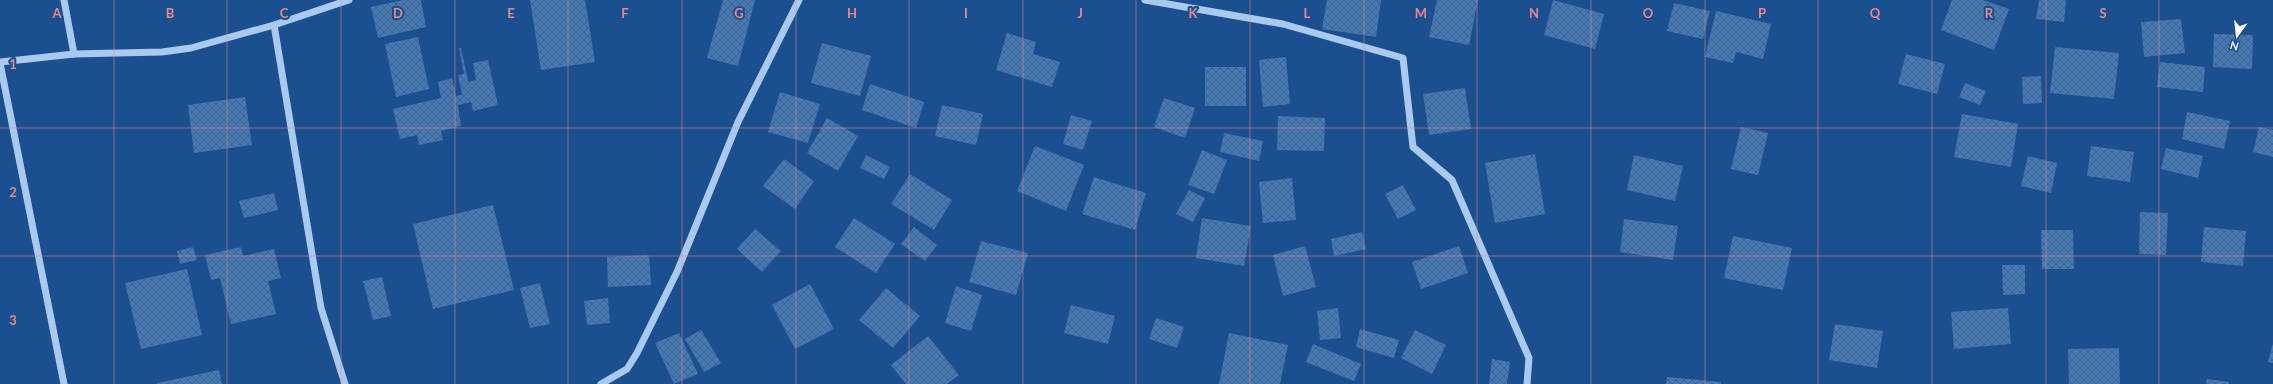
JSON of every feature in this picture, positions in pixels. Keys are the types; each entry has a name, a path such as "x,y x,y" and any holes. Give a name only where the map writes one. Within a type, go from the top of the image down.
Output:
{"street":[{"path":"64,0 74,54"},
{"path":"64,384 0,63 74,54 162,52 190,48 274,26 349,0"},
{"path":"601,384 626,369 637,353 677,272 738,122 799,0"},
{"path":"1145,0 1283,24 1403,58 1413,147 1452,180 1529,358 1527,384"},
{"path":"274,26 321,308 345,384"}],"building":[{"path":"403,0 421,0 426,27 378,38 371,7"},
{"path":"530,0 585,0 595,62 541,70"},
{"path":"723,0 755,0 738,66 707,58"},
{"path":"1327,0 1381,0 1376,37 1322,29"},
{"path":"1437,0 1478,0 1469,45 1429,37"},
{"path":"1553,0 1604,14 1595,49 1544,35"},
{"path":"1952,0 1983,0 2009,9 1994,50 1941,30"},
{"path":"2039,0 2066,0 2064,22 2036,19"},
{"path":"1674,3 1710,11 1703,39 1667,31"},
{"path":"1716,11 1771,24 1763,59 1736,52 1733,63 1705,57"},
{"path":"2181,19 2185,53 2144,57 2141,22"},
{"path":"1007,33 1036,42 1033,54 1060,62 1052,87 996,70"},
{"path":"2214,34 2253,35 2252,69 2213,67"},
{"path":"418,37 429,89 396,97 385,44"},
{"path":"822,43 871,56 860,96 811,83"},
{"path":"2055,47 2119,53 2114,99 2050,93"},
{"path":"459,48 461,48 468,80 467,82 476,80 473,63 488,60 498,105 473,111 471,102 458,105 461,126 441,131 443,140 419,145 417,135 400,139 393,109 441,98 438,82 452,78 456,96 462,95 458,75 464,74"},
{"path":"1906,54 1945,64 1937,94 1898,84"},
{"path":"1286,57 1290,104 1263,107 1259,60"},
{"path":"2160,62 2205,67 2203,92 2157,87"},
{"path":"1205,67 1246,67 1246,106 1205,106"},
{"path":"2041,76 2042,103 2023,104 2022,77"},
{"path":"1965,83 1986,91 1980,105 1959,97"},
{"path":"870,84 924,102 916,128 862,110"},
{"path":"1465,88 1471,129 1429,135 1423,94"},
{"path":"780,92 820,104 808,143 768,132"},
{"path":"245,97 252,145 194,153 188,105"},
{"path":"1164,98 1195,108 1185,138 1154,127"},
{"path":"942,105 983,114 976,145 935,136"},
{"path":"2187,112 2230,121 2224,149 2182,139"},
{"path":"1962,114 2018,124 2011,167 1954,157"},
{"path":"1071,115 1092,121 1083,150 1063,144"},
{"path":"1278,116 1325,118 1324,151 1277,150"},
{"path":"827,118 858,136 838,171 807,153"},
{"path":"1741,127 1768,133 1758,175 1731,169"},
{"path":"2259,127 2273,130 2273,157 2253,152"},
{"path":"1224,133 1263,141 1259,161 1220,152"},
{"path":"1035,146 1084,165 1066,211 1017,191"},
{"path":"2091,146 2134,152 2130,182 2087,176"},
{"path":"2166,148 2203,156 2198,178 2161,169"},
{"path":"1202,150 1227,160 1214,194 1188,185"},
{"path":"1535,154 1545,214 1495,223 1485,163"},
{"path":"866,155 890,167 884,179 860,168"},
{"path":"1634,155 1683,166 1675,201 1627,190"},
{"path":"2028,156 2057,163 2051,193 2021,186"},
{"path":"784,159 814,181 795,209 763,186"},
{"path":"910,174 952,200 934,230 891,204"},
{"path":"1094,177 1146,193 1135,230 1082,214"},
{"path":"1292,178 1296,220 1263,223 1259,182"},
{"path":"1403,185 1416,210 1398,219 1385,194"},
{"path":"1189,190 1205,198 1193,222 1176,214"},
{"path":"274,193 278,210 244,218 239,201"},
{"path":"493,205 514,290 433,309 413,224"},
{"path":"2140,212 2168,213 2166,255 2139,254"},
{"path":"854,218 895,244 876,273 835,247"},
{"path":"1202,218 1251,226 1244,266 1196,258"},
{"path":"1624,219 1678,226 1673,260 1620,252"},
{"path":"914,227 937,245 925,261 901,244"},
{"path":"2204,227 2246,231 2243,266 2201,262"},
{"path":"755,229 781,251 762,272 737,249"},
{"path":"2041,230 2073,230 2074,269 2042,269"},
{"path":"1362,232 1366,249 1334,256 1331,239"},
{"path":"1733,236 1792,248 1783,290 1724,278"},
{"path":"981,241 1028,253 1016,295 969,282"},
{"path":"1305,246 1316,287 1283,296 1273,255"},
{"path":"1459,246 1468,273 1421,289 1412,262"},
{"path":"193,247 197,260 180,264 177,251"},
{"path":"241,247 243,256 274,249 281,278 268,281 276,314 231,324 220,278 211,280 205,255"},
{"path":"649,255 651,285 608,287 607,257"},
{"path":"2002,265 2025,265 2025,294 2003,295"},
{"path":"187,269 202,335 141,349 125,283"},
{"path":"382,277 391,316 373,320 363,281"},
{"path":"540,283 550,324 530,328 520,288"},
{"path":"810,284 834,329 795,349 772,305"},
{"path":"956,286 982,295 971,331 945,323"},
{"path":"886,288 920,316 893,348 859,320"},
{"path":"608,298 610,323 587,325 584,301"},
{"path":"1071,305 1115,316 1108,344 1064,333"},
{"path":"1338,308 1341,338 1320,340 1317,311"},
{"path":"2008,308 2011,344 1954,349 1951,312"},
{"path":"1156,318 1184,327 1177,348 1149,339"},
{"path":"1835,324 1883,331 1877,368 1829,360"},
{"path":"1360,329 1399,340 1394,358 1356,347"},
{"path":"701,330 721,363 704,372 685,339"},
{"path":"1415,330 1446,345 1432,374 1401,358"},
{"path":"679,333 698,374 674,384 655,343"},
{"path":"1229,333 1288,345 1280,384 1219,384"},
{"path":"928,336 959,375 947,384 906,384 891,365"},
{"path":"2273,343 2273,363 2268,362"},
{"path":"1313,344 1361,364 1354,381 1306,362"},
{"path":"2119,348 2120,384 2069,384 2068,349"},
{"path":"1492,359 1510,362 1507,384 1489,384"},
{"path":"219,370 222,384 157,384 157,383"},
{"path":"1667,377 1721,382 1721,384 1666,384"},
{"path":"2207,379 2229,382 2229,384 2206,384"}]}
